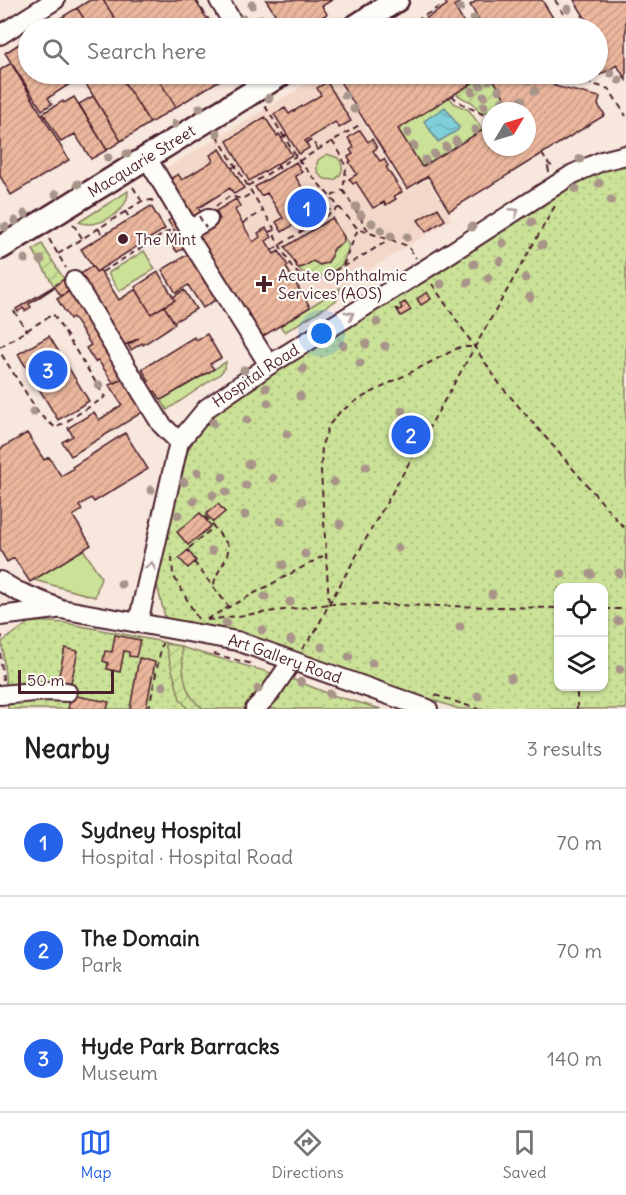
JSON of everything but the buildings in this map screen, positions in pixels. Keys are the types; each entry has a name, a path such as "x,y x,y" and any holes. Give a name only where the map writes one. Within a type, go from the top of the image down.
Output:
{"main road":[{"path":"368,18 397,0"},
{"name":"Macquarie Street","path":"0,248 266,84"}],"street":[{"path":"27,18 55,0"},
{"path":"219,0 230,18"},
{"path":"0,35 18,24"},
{"name":"Hospital Road","path":"138,623 179,441 207,408 269,365 424,270 573,174 602,161 626,155"},
{"path":"147,158 201,223 189,238 269,365"},
{"path":"74,281 161,424 179,441"},
{"path":"0,581 16,591 61,609"},
{"path":"0,616 61,609"},
{"name":"Art Gallery Road","path":"61,609 228,639 296,656 428,709"},
{"path":"255,709 270,693 296,656"},
{"path":"0,695 46,691 67,692"}],"path":[{"path":"196,0 207,18"},
{"path":"555,0 564,18"},
{"path":"417,18 442,5"},
{"path":"579,18 584,15"},
{"path":"592,84 609,89 626,116"},
{"path":"452,95 459,102 482,113"},
{"path":"264,104 288,140 299,162 358,229 408,246 420,266"},
{"path":"299,162 361,123"},
{"path":"216,134 275,230 275,237 293,269 300,275 321,278 389,240"},
{"path":"282,138 287,135"},
{"path":"306,143 312,140 318,150"},
{"path":"332,141 342,156 346,169 343,190 370,233"},
{"path":"542,154 547,169"},
{"path":"248,186 296,156"},
{"path":"546,162 552,165"},
{"path":"277,164 281,171"},
{"path":"232,168 239,165"},
{"path":"132,184 142,201"},
{"path":"331,197 343,190"},
{"path":"201,223 212,217 208,211 230,196 242,199 252,193"},
{"path":"58,254 142,201 152,200 157,207"},
{"path":"296,656 315,632 474,346 556,205"},
{"path":"272,250 304,232 340,207"},
{"path":"125,211 130,219"},
{"path":"243,223 263,211"},
{"path":"304,219 311,230"},
{"path":"72,221 82,238"},
{"path":"102,272 172,229 167,222"},
{"path":"98,228 103,236"},
{"path":"269,232 280,228"},
{"path":"343,266 358,229"},
{"path":"47,237 74,281"},
{"path":"428,277 518,406 626,530"},
{"path":"14,311 27,331"},
{"path":"0,347 53,314 105,397 56,428 40,415 0,352"},
{"path":"329,604 321,451 324,434 334,418 359,399 460,347 474,346"},
{"path":"205,516 228,545 229,550 224,564 213,579 214,588"},
{"path":"189,548 214,527"},
{"path":"325,555 204,620 329,604 554,608"},
{"path":"172,557 173,575 198,619"},
{"path":"194,562 229,607"},
{"path":"608,609 626,609"},
{"path":"149,709 162,640"},
{"path":"576,709 577,691"}],"shaded area":[{"path":"306,84 339,84 406,192 427,179 452,219 251,343 150,178"}],"green space":[{"path":"471,84 496,84 507,102 482,102 482,112 473,103 456,93"},
{"path":"449,97 455,104 469,110 482,131 422,167 398,129"},
{"path":"327,154 338,158 342,164 341,173 334,180 325,179 317,171 318,160"},
{"path":"626,159 626,709 459,709 265,643 212,627 172,622 165,617 156,581 177,470 203,424 230,400 589,171"},
{"path":"128,191 123,206 111,217 94,223 79,222"},
{"path":"344,237 349,246 338,269 319,276 306,274 296,266 300,268 313,261 320,265 327,263 332,256 332,250 342,243"},
{"path":"42,244 64,279 54,286 33,250"},
{"path":"144,251 155,269 119,291 108,273"},
{"path":"340,288 337,300 285,332 280,326"},
{"path":"226,362 220,374 167,410 161,400"},
{"path":"83,549 101,577 95,597 34,580"},
{"path":"31,621 66,623 163,642 292,679 332,695 381,709 8,709 2,642"},
{"path":"165,644 181,646 187,689 204,709 188,709 180,699"}],"water":[{"path":"445,107 459,127 458,130 438,142 424,121"}],"place":[{"name":"Sydney Hospital","path":"307,208"},
{"name":"The Mint","path":"123,239"},
{"name":"Acute Ophthalmic Services (AOS)","path":"264,284"},
{"name":"Hyde Park Barracks","path":"48,370"},
{"name":"The Domain","path":"411,435"}]}
